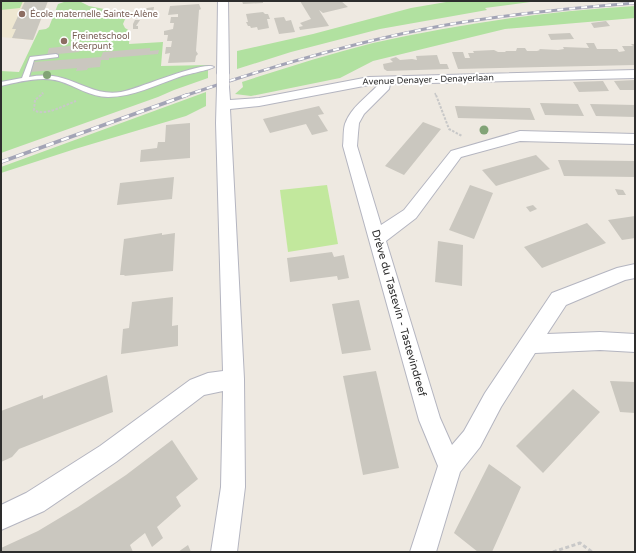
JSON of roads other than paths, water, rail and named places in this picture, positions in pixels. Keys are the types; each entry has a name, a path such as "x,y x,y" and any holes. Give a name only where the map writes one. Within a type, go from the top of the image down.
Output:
{"street":[{"path":"223,1 223,105 234,379 233,487 224,552"},
{"name":"Avenue Denayer - Denayerlaan","path":"223,105 258,102 363,82 384,80 635,74"},
{"name":"Drève du Tastevin - Tastevindreef","path":"384,80 384,86 366,103 356,116 351,128 350,146 430,420 450,466"},
{"path":"377,239 388,229 410,214 456,154 520,136 635,139"},
{"path":"423,552 450,466 472,439 493,400 559,299 623,272 635,271"},
{"path":"530,344 600,341 635,343"},
{"path":"1,518 36,502 108,454 196,387 208,383 234,379"}],"lane":[{"path":"25,79 32,58 56,56"},
{"path":"1,84 25,79 45,78 60,80 106,95 122,94 197,68 211,67"}],"railway":[{"path":"187,95 248,75 314,56 413,31 469,21 516,15 635,3"},
{"path":"1,162 187,95"}],"place":[{"name":"École maternelle Sainte-Alène","path":"22,14"},
{"name":"Freinetschool Keerpunt","path":"64,41"}]}
